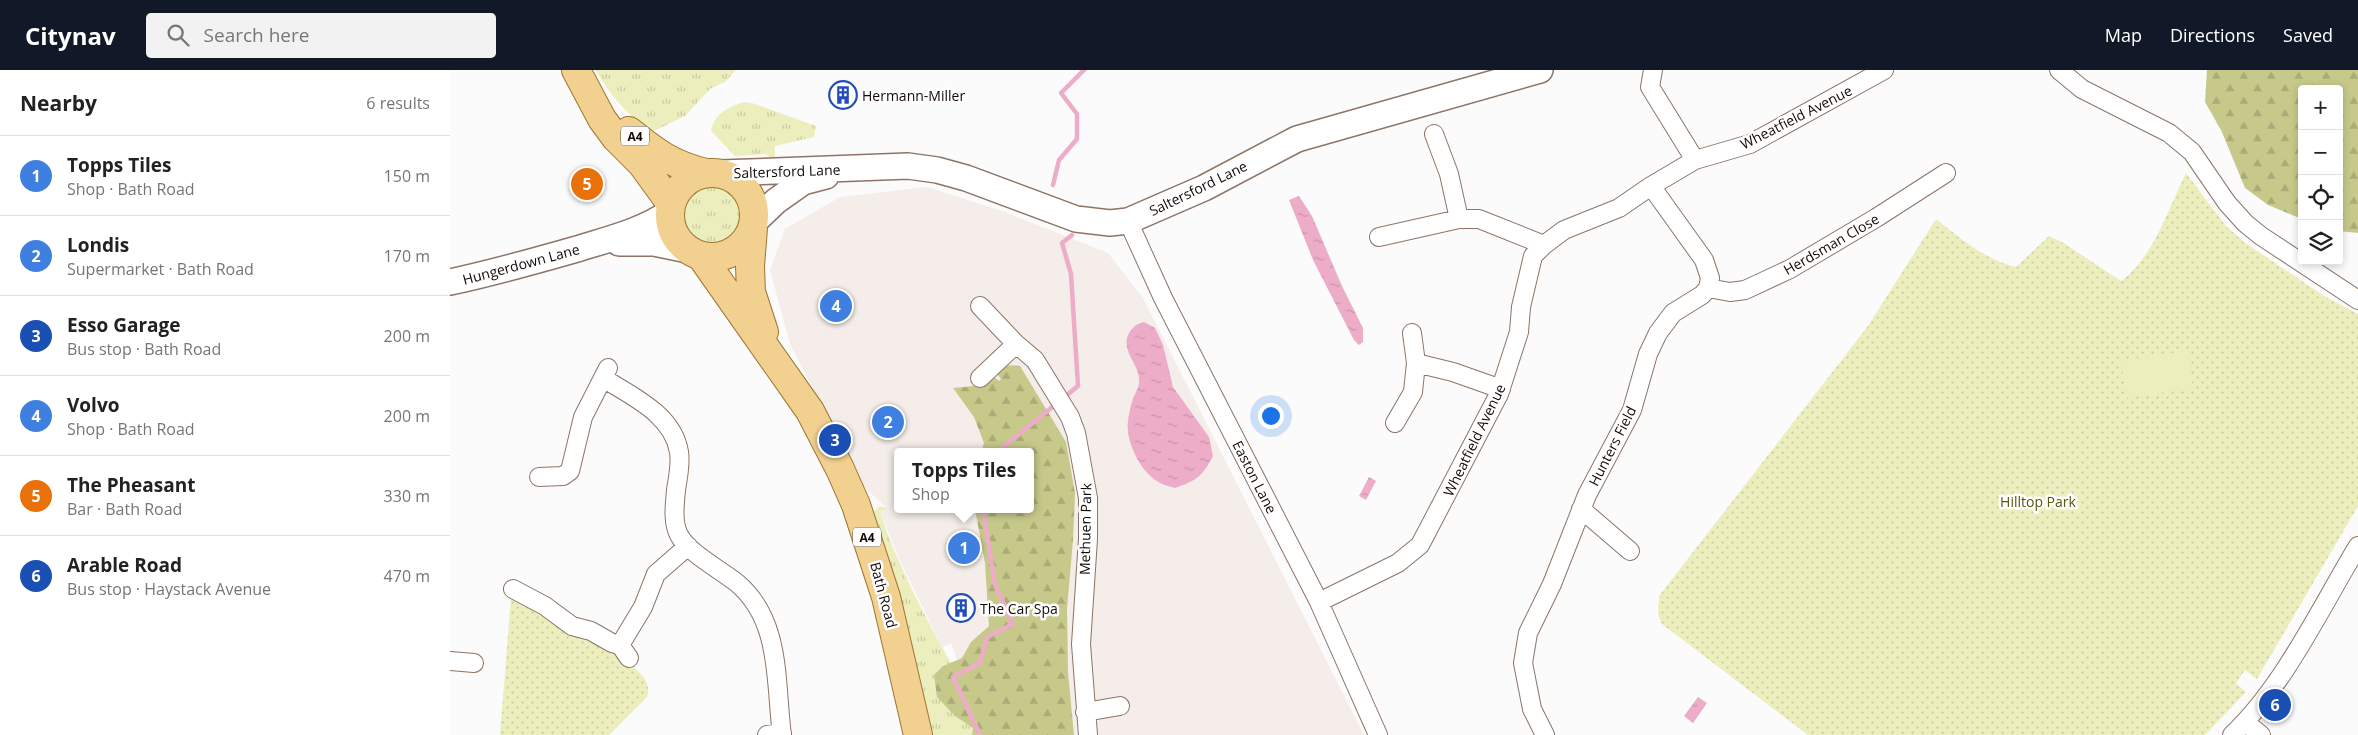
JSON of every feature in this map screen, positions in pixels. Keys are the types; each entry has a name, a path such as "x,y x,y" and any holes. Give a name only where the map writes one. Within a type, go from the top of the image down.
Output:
{"main road":[{"name":"Saltersford Lane","path":"713,173 897,165 937,170 966,178 1060,214 1093,222 1128,221 1204,188 1297,139 1540,70"},
{"name":"A4","path":"578,73 610,115 639,139 666,159 683,168 713,173"},
{"name":"A4","path":"578,73 607,126 642,164 670,208"},
{"name":"Saltersford Lane","path":"754,225 776,201 803,182 852,168"},
{"path":"713,173 733,177 749,193 754,207 754,225 741,247 715,258 694,253 678,240 672,227 670,208 681,186 694,177 713,173"},
{"name":"Hungerdown Lane","path":"450,282 500,272 649,225 670,208"},
{"name":"Bath Road","path":"754,225 750,266 751,292 772,358"},
{"name":"Hungerdown Lane","path":"592,244 654,243 694,253"},
{"name":"Bath Road","path":"694,253 810,412 856,505 886,597 918,735"}],"street":[{"path":"1653,70 1650,87 1696,160"},
{"name":"Wheatfield Avenue","path":"1319,602 1398,563 1420,545 1500,389 1520,332 1521,307 1532,256 1564,230 1619,208 1651,186 1696,160 1750,144 1884,70"},
{"path":"2060,70 2082,89 2169,134 2192,152 2227,203 2261,236 2358,300"},
{"path":"1434,134 1449,174 1459,219"},
{"name":"Herdsman Close","path":"1708,288 1730,292 1745,290 1790,269 1876,218 1946,173"},
{"path":"1651,186 1704,260 1710,278 1708,288"},
{"path":"1380,237 1459,219 1479,219 1544,245"},
{"name":"Easton Lane","path":"1128,221 1163,298 1319,602 1378,735"},
{"name":"Hunters Field","path":"1545,735 1532,709 1524,664 1528,633 1552,584 1581,509 1632,410 1648,354 1658,333 1673,313 1702,295 1708,288"},
{"name":"Methuen Park","path":"980,306 1016,344 1035,360 1070,417 1076,433 1088,498 1088,538 1081,644 1088,735"},
{"path":"1395,423 1413,392 1416,363 1412,333"},
{"path":"980,378 1016,344"},
{"path":"1416,363 1454,372 1500,389"},
{"path":"540,477 563,476 570,471 583,417 606,373 655,411 674,438 679,450 680,462 675,497 675,524 679,535 688,546 737,584 750,597 763,617 769,632 773,648 777,734"},
{"path":"1581,509 1630,551"},
{"path":"513,589 545,606 572,626 591,631 624,652 656,574 688,546"},
{"path":"2232,735 2245,722 2291,659 2358,546"},
{"path":"450,662 474,663"},
{"path":"1086,712 1120,706"},
{"path":"2245,722 2261,735"}],"shaded area":[{"path":"927,187 1005,212 1108,253 1143,298 1364,735 986,735 951,644 942,647 901,563 880,512 887,508 862,485 790,344 770,270 785,229 840,197"}],"green space":[{"path":"595,70 736,70 725,82 710,89 685,116 652,132 620,104"},
{"path":"2207,70 2358,70 2358,233 2343,231 2343,85 2298,85 2298,217 2268,205 2245,188 2221,130 2205,102"},
{"path":"744,102 755,104 816,126 814,137 775,146 775,163 766,154 735,156 711,131 715,120 723,112"},
{"name":"Hilltop Park","path":"2186,173 2226,226 2244,242 2324,296 2358,314 2358,506 2257,679 2245,670 2236,683 2246,692 2205,735 1808,735 1662,624 1658,615 1659,596 1868,326 1936,219 1983,254 2004,263 2016,267 2049,236 2062,242 2121,281 2133,271 2151,246"},
{"path":"713,184 731,190 739,198 745,216 739,234 731,242 713,248 695,242 687,234 681,216 687,198 695,190"},
{"path":"2188,351 2193,388 2126,398 2121,360"},
{"path":"1005,365 1020,366 1066,442 1075,493 1067,609 1068,672 1074,735 972,735 973,728 955,716 937,697 934,675 943,666 962,658 971,642 989,626 985,563 976,513 1034,513 1034,448 982,448 984,443 974,417 953,388 979,384 993,376 999,381 1001,379 995,371"},
{"path":"880,506 887,508 880,512 903,570 951,663 943,666 955,716 974,728 972,735 926,735 869,521 874,511"},
{"path":"512,585 635,668 644,678 648,688 647,697 609,735 500,735"}],"water":[{"path":"1299,196 1312,216 1342,286 1363,328 1363,342 1359,345 1354,340 1313,260 1289,200"},
{"path":"1144,322 1155,328 1163,345 1173,387 1209,437 1213,456 1206,469 1198,477 1189,483 1175,488 1159,482 1145,470 1131,446 1129,437 1129,416 1139,384 1139,377 1127,346 1127,340 1133,327"},
{"path":"1369,477 1376,481 1366,500 1359,496"},
{"path":"1698,697 1707,703 1693,723 1684,716"}],"waterway":[{"path":"1053,185 1059,160 1077,139 1077,114 1061,93 1084,70"},
{"path":"1062,399 1078,386 1071,274 1062,243 1072,235"},
{"path":"1002,448 1056,404"},
{"path":"980,735 953,677 980,663 987,637 1013,624 995,585 984,513"}],"place":[{"name":"Hermann-Miller","path":"843,95"},
{"name":"The Pheasant","path":"587,184"},
{"name":"Volvo","path":"836,306"},
{"name":"Londis","path":"888,422"},
{"name":"Esso Garage","path":"835,440"},
{"name":"Topps Tiles","path":"964,548"},
{"name":"The Car Spa","path":"961,608"},
{"name":"Arable Road","path":"2275,705"}]}
